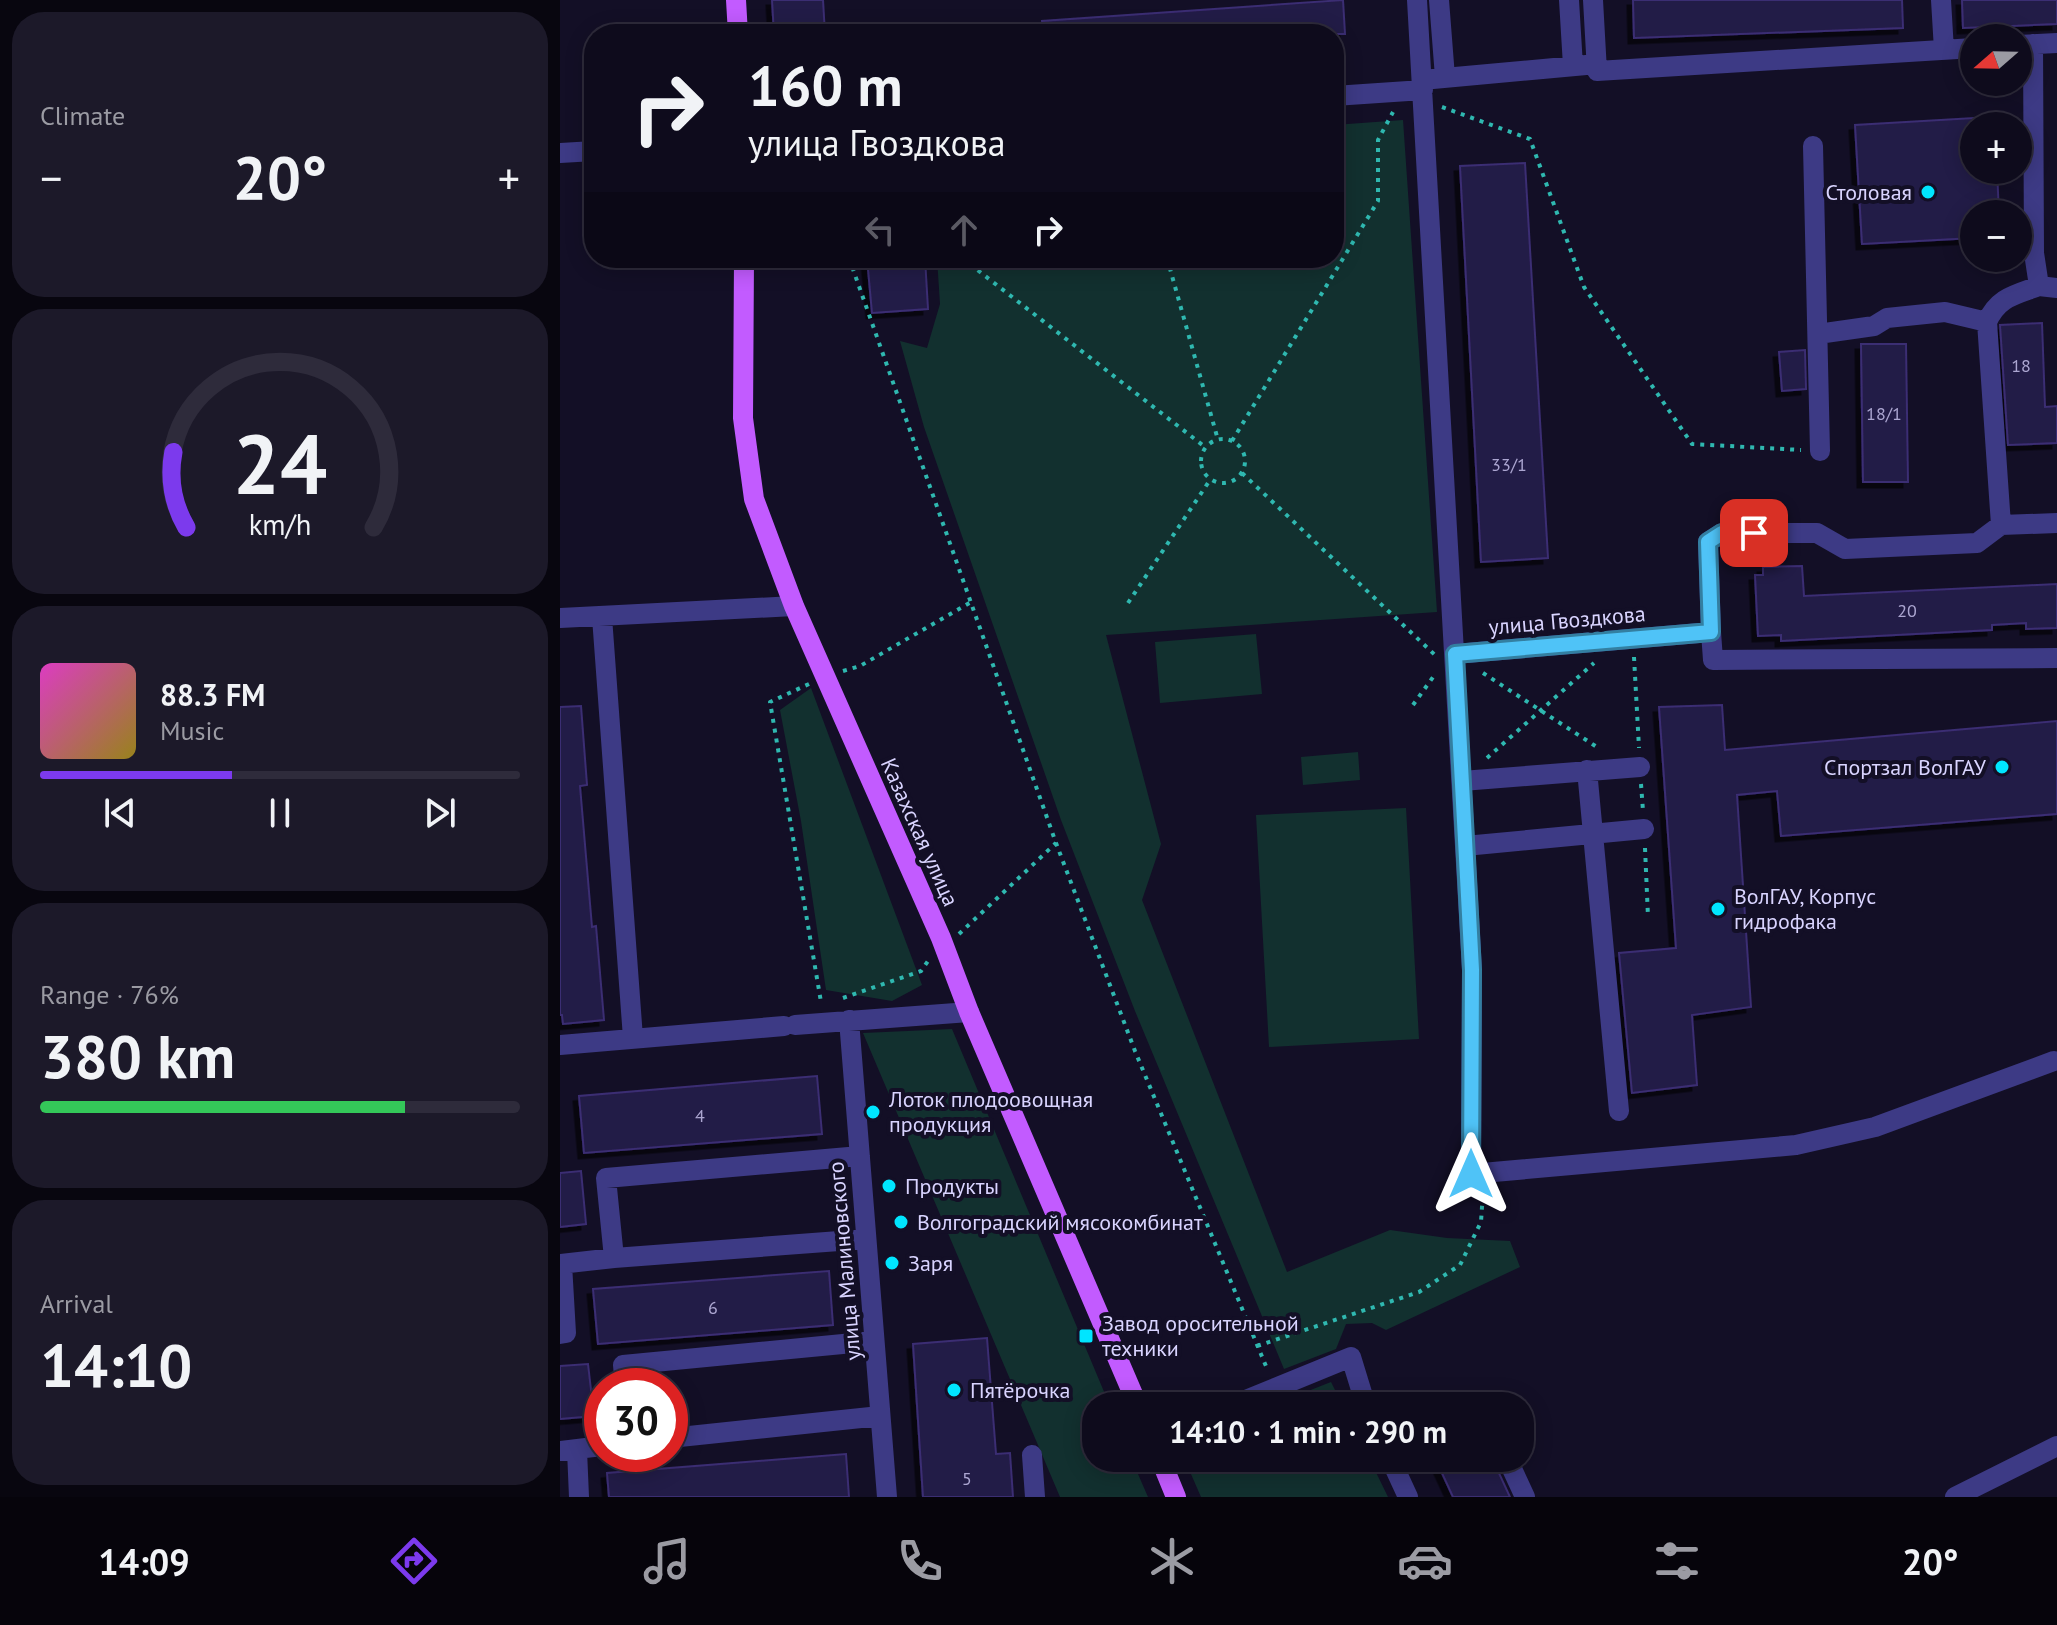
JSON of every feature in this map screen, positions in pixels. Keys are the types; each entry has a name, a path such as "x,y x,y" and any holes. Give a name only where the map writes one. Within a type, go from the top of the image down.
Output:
{"main road":[{"path":"736,0 737,24"},
{"name":"Казахская улица","path":"744,268 743,418 754,499 794,606 941,938 969,1012 1132,1392"},
{"path":"1166,1472 1176,1497"}],"street":[{"path":"1417,0 1418,90 1448,657 1462,781 1472,970 1478,1174 1796,1145 1875,1127 2054,1061"},
{"path":"1439,0 1445,77"},
{"path":"1569,0 1573,66"},
{"path":"1593,0 1597,71 1960,49"},
{"path":"1941,0 1944,50"},
{"path":"2032,44 2057,43"},
{"path":"1344,95 1418,90 1445,77 1597,64"},
{"path":"2001,525 1987,322 1993,308 2004,298 2048,287 2034,253 2028,96"},
{"path":"1813,146 1820,451"},
{"path":"560,153 584,152"},
{"path":"1818,334 1874,326 1887,318 1945,312 1987,322"},
{"path":"2057,523 2001,525 1977,543 1845,549 1817,533 1722,533 1708,542 1713,660 2057,658"},
{"path":"560,618 794,606"},
{"path":"602,617 633,1038"},
{"name":"улица Гвоздкова","path":"1448,657 1711,632"},
{"path":"1462,781 1634,767"},
{"path":"1587,770 1619,1111"},
{"path":"1465,846 1644,829"},
{"path":"560,1045 969,1012"},
{"name":"улица Малиновского","path":"849,1020 887,1497"},
{"path":"614,1258 606,1178 860,1156"},
{"path":"560,1334 566,1333 561,1264 866,1239"},
{"path":"623,1368 623,1365 874,1341"},
{"path":"1266,1392 1351,1357 1362,1392"},
{"path":"688,1436 880,1416"},
{"path":"1955,1497 2057,1446"},
{"path":"568,1450 579,1497"},
{"path":"1032,1455 1035,1497"},
{"path":"1396,1472 1408,1497"},
{"path":"1513,1472 1525,1497"}],"path":[{"path":"1344,257 1378,201 1378,140 1418,90 1530,139 1584,287 1692,444 1820,451"},
{"path":"853,268 1056,843 1135,1051 1276,1388"},
{"path":"975,268 1205,447"},
{"path":"1170,268 1218,440"},
{"path":"1232,441 1337,268"},
{"path":"1218,440 1232,441 1243,452 1245,466 1237,479 1223,484 1210,480 1204,474 1200,461 1205,447 1218,440"},
{"path":"1242,473 1448,657 1634,767"},
{"path":"1128,603 1210,480"},
{"path":"823,1022 770,702 824,676 860,666 971,602"},
{"path":"1462,781 1620,639"},
{"path":"1257,1346 1419,1292 1460,1265 1481,1222 1478,1174"}],"green space":[{"path":"1403,120 1437,612 1106,635 1161,844 1142,900 1287,1272 1390,1230 1447,1238 1510,1241 1520,1267 1386,1330 1372,1323 1346,1324 1336,1349 1284,1369 1135,1011 1061,820 924,427 900,341 927,348 940,304 938,268 1344,268 1344,124"},
{"path":"1256,634 1262,694 1160,703 1155,642"},
{"path":"811,688 922,985 892,1001 826,990 801,821 780,710"},
{"path":"1358,752 1360,780 1303,785 1301,757"},
{"path":"1406,808 1419,1039 1269,1047 1256,815"},
{"path":"952,1029 1104,1392 1082,1392 1082,1472 1137,1472 1148,1497 1060,1497 863,1033"},
{"path":"1331,1382 1336,1392 1306,1392"},
{"path":"1190,1472 1376,1472 1388,1497 1201,1497"}],"building":[{"path":"772,0 823,0 824,24 773,24"},
{"path":"1343,0 1345,34 1344,24 1042,24 1042,21"},
{"path":"1633,0 1902,0 1903,28 1634,38"},
{"path":"1962,0 2057,0 2057,24 1963,24"},
{"name":"Столовая","path":"1960,119 1960,184 1998,184 1998,200 1960,200 1960,239 1862,244 1855,125"},
{"path":"1525,163 1548,558 1481,562 1460,166"},
{"path":"868,268 926,268 928,309 872,313"},
{"path":"2042,323 2045,407 2057,406 2057,443 2008,445 2000,325"},
{"path":"1861,344 1906,344 1908,482 1863,482"},
{"path":"1805,350 1806,389 1782,391 1779,352"},
{"path":"1802,566 1804,596 2057,584 2057,628 2026,629 2026,623 1992,625 1992,630 1781,641 1781,635 1758,636 1755,575 1763,575 1763,567"},
{"path":"1722,705 1725,750 2057,721 2057,814 1781,836 1777,791 1737,795 1751,1007 1692,1015 1697,1085 1632,1093 1619,953 1676,948 1659,707"},
{"path":"581,706 587,785 580,786 592,927 596,926 604,1020 563,1024 560,1015 560,707"},
{"path":"817,1076 822,1134 584,1153 579,1096"},
{"path":"581,1171 586,1224 560,1227 560,1173"},
{"path":"829,1271 833,1325 598,1344 593,1289"},
{"path":"987,1338 996,1454 1010,1453 1013,1497 923,1497 913,1344"},
{"path":"588,1364 588,1368 584,1368 584,1417 560,1419 560,1366"},
{"path":"846,1454 849,1497 609,1497 607,1473 688,1472 688,1467"},
{"path":"1441,1472 1498,1472 1510,1497 1453,1497"}],"place":[{"name":"Столовая","path":"1928,192"},
{"name":"Спортзал ВолГАУ","path":"2002,767"},
{"name":"ВолГАУ, Корпус гидрофака","path":"1718,909"},
{"name":"Лоток плодоовощная продукция","path":"873,1112"},
{"name":"Продукты","path":"889,1186"},
{"name":"Волгоградский мясокомбинат","path":"901,1222"},
{"name":"Заря","path":"892,1263"},
{"name":"Завод оросительной техники","path":"1086,1336"},
{"name":"Пятёрочка","path":"954,1390"}],"route":[{"path":"1471,1174 1472,970 1455,654 1711,632 1708,542 1722,533 1754,533"}]}
